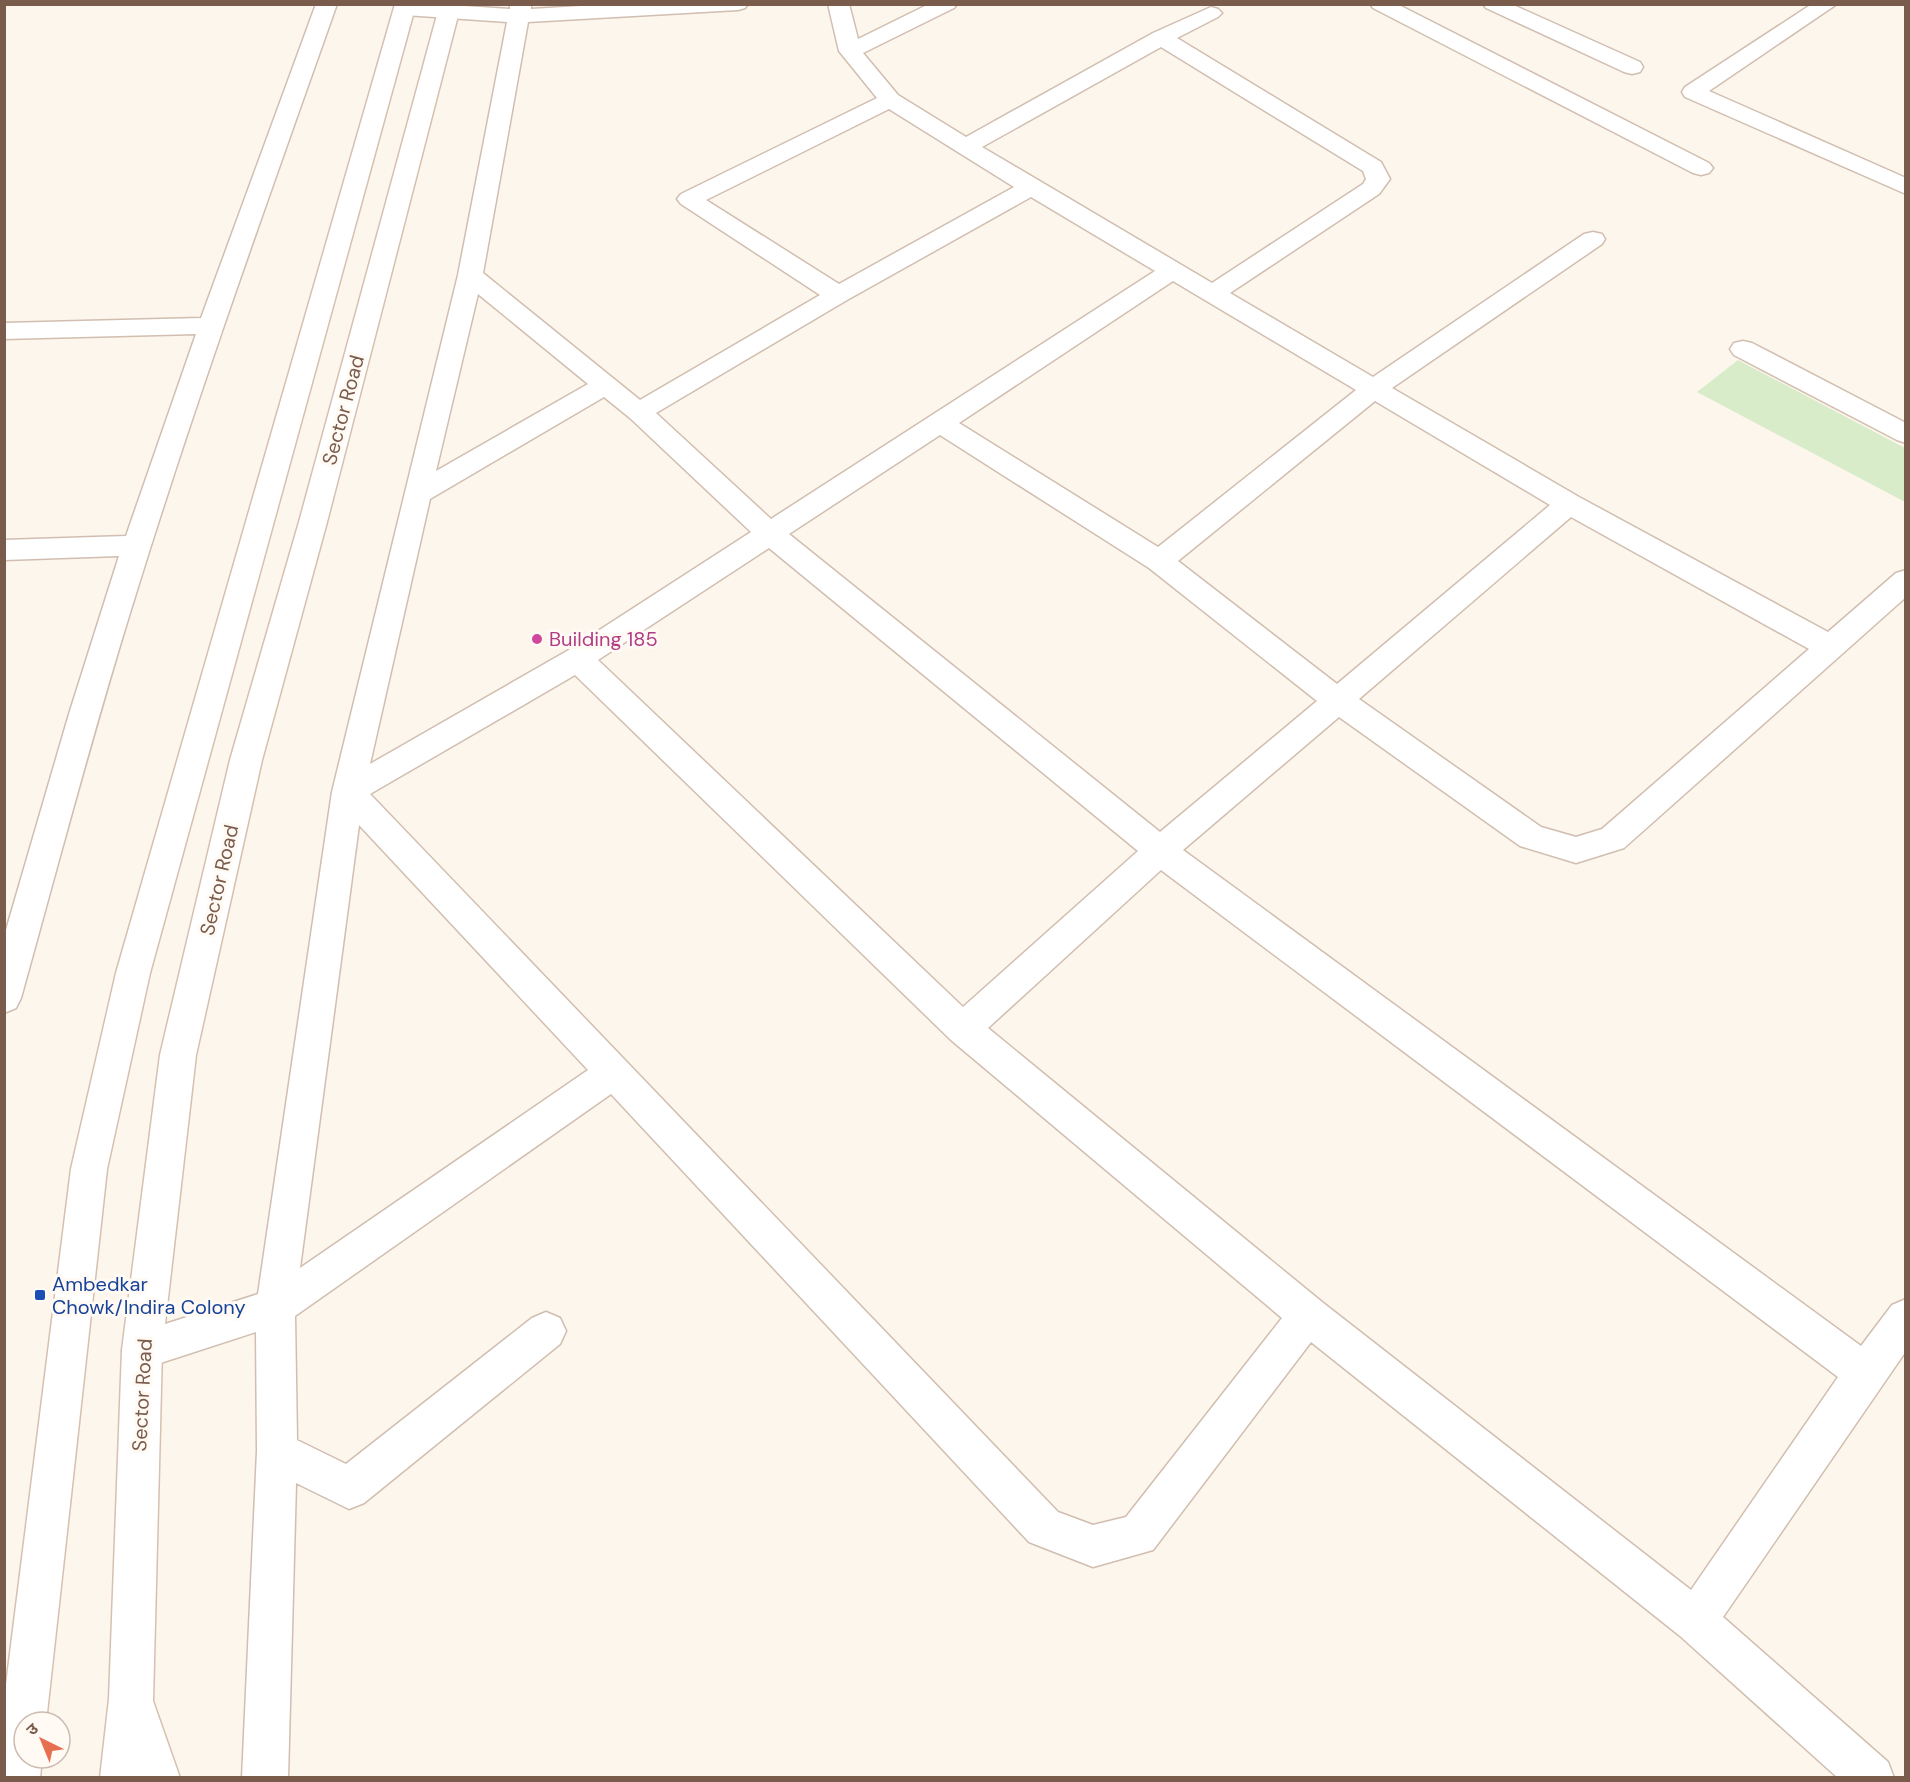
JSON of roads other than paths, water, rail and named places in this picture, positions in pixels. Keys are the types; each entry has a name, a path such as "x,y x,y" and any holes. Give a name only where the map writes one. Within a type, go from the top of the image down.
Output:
{"street":[{"path":"4,998 72,755 136,546 211,326 327,4"},
{"path":"26,1710 89,1169 133,973 405,7 520,10 738,4"},
{"path":"838,4 850,51 890,100 1031,187 1569,504 1830,648"},
{"path":"850,51 947,4"},
{"path":"1380,4 1701,168"},
{"path":"1493,4 1632,67"},
{"path":"1827,4 1693,92 1905,187"},
{"name":"Sector Road","path":"122,1778 131,1700 142,1350 181,1044 246,760 316,511 450,9"},
{"path":"265,1778 277,1451 275,1307 348,792 470,274 520,10"},
{"path":"965,147 1161,38 1211,13"},
{"path":"1161,38 1372,167 1378,179 1371,189 1213,293"},
{"path":"838,295 689,199 890,100"},
{"path":"639,412 838,295 1031,187"},
{"path":"1159,561 1375,388 1593,239"},
{"path":"348,792 578,659 1173,270"},
{"path":"470,274 639,412 770,534 1160,851 1865,1373"},
{"path":"4,331 211,326"},
{"path":"1743,349 1905,434"},
{"path":"417,494 606,385"},
{"path":"940,423 1159,561 1336,699 1530,837 1576,850 1613,839 1905,580"},
{"path":"963,1029 1160,851 1336,699 1569,504"},
{"path":"4,550 136,546"},
{"path":"578,659 963,1029 1308,1315 1695,1621 1872,1778"},
{"path":"348,792 1044,1527 1093,1546 1138,1535 1308,1315"},
{"path":"142,1350 275,1307 614,1072"},
{"path":"1695,1621 1905,1318"},
{"path":"277,1451 349,1488 546,1331"},
{"path":"4,1729 30,1675"},
{"path":"131,1700 158,1778"}],"place":[{"name":"Building 185","path":"537,639"},
{"name":"Ambedkar Chowk/Indira Colony","path":"40,1295"}]}
